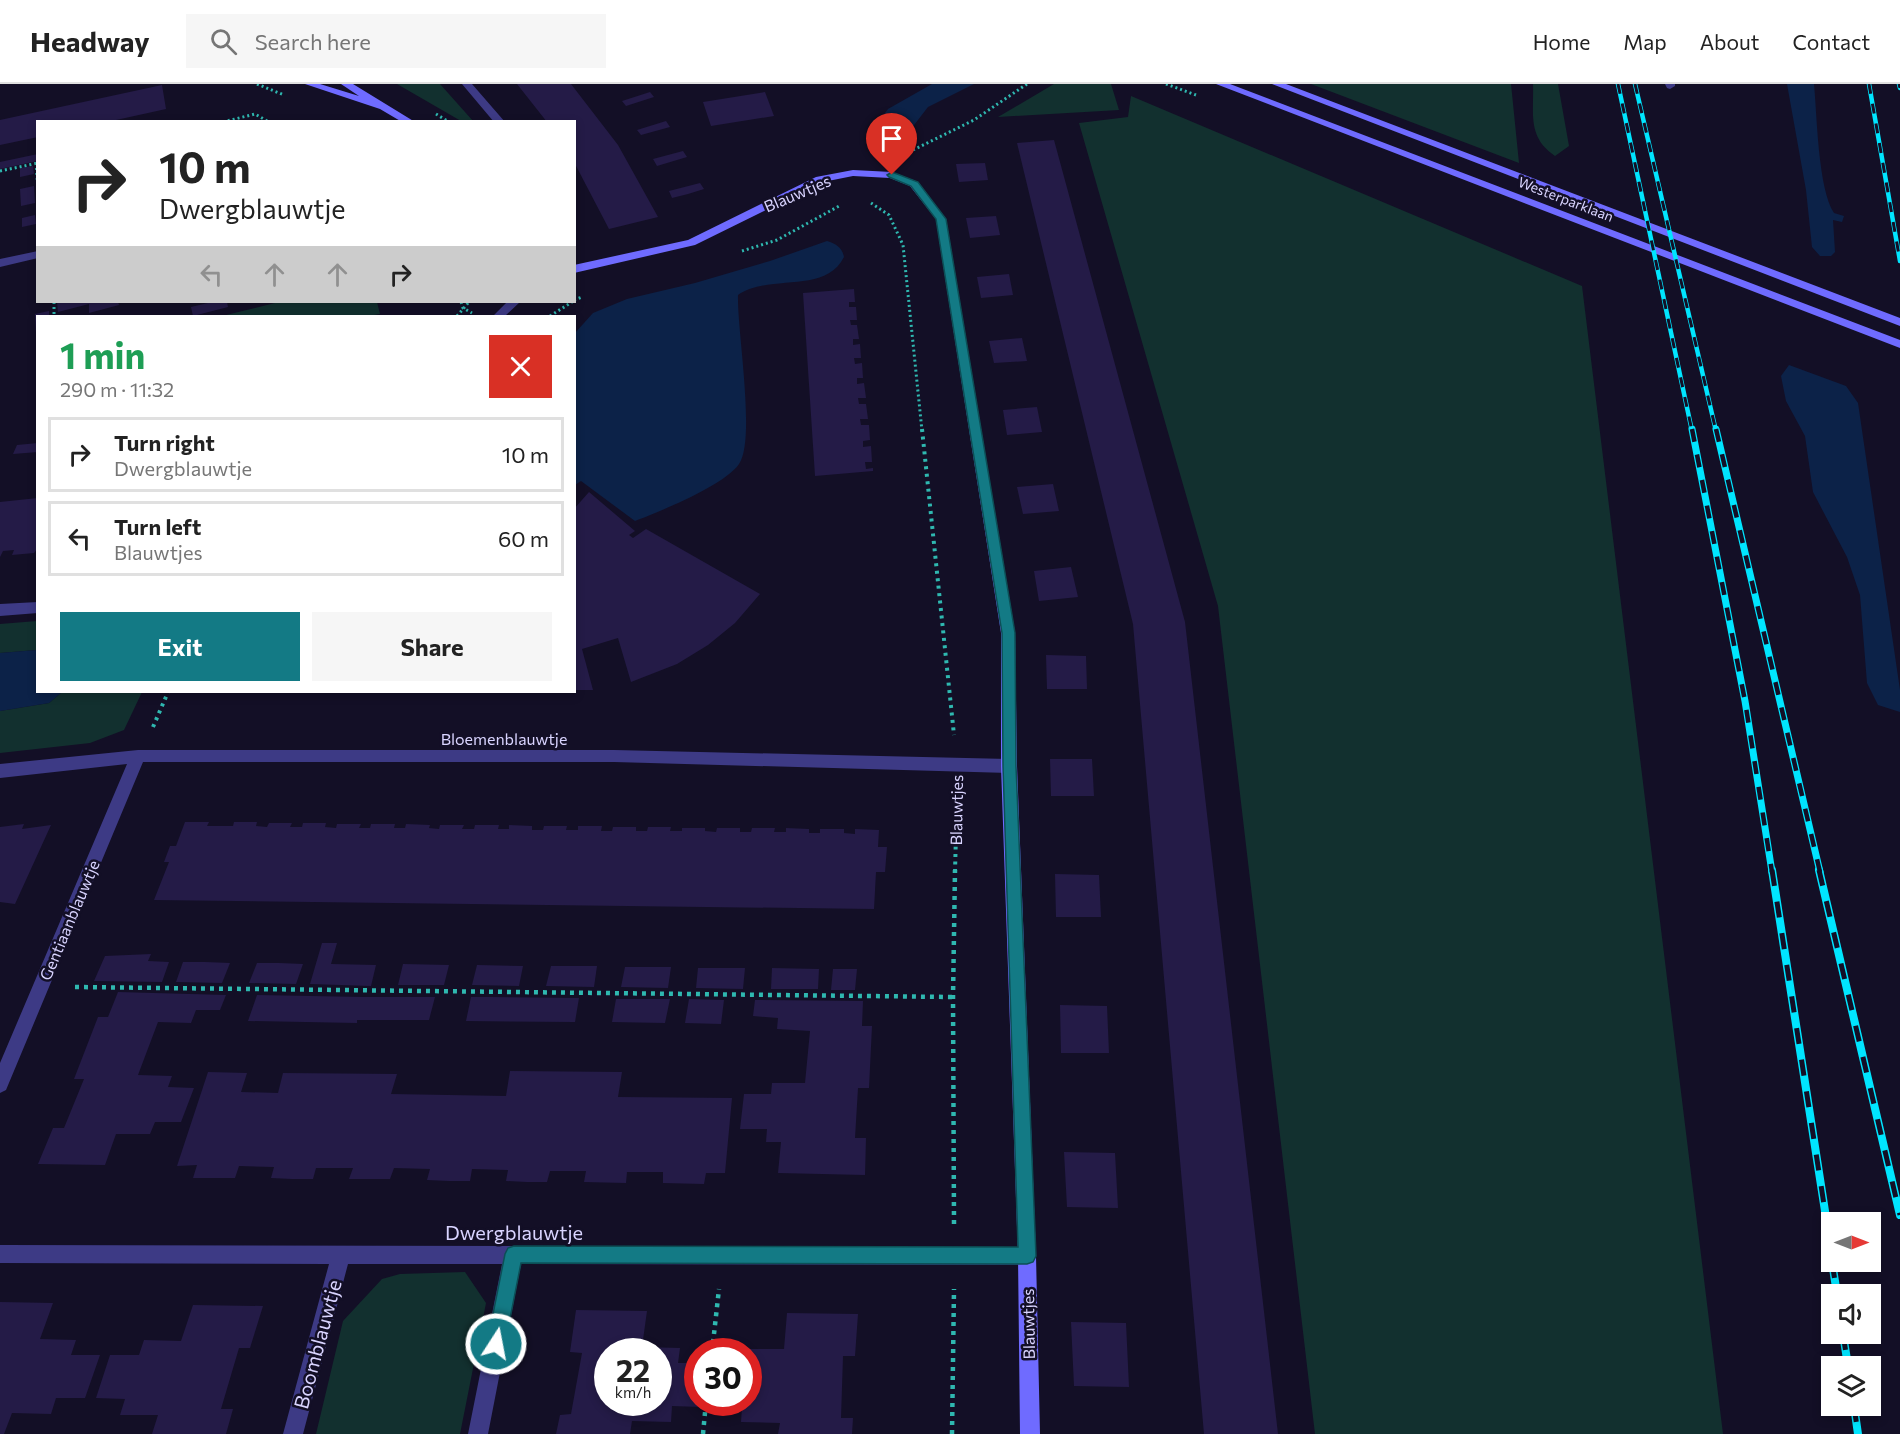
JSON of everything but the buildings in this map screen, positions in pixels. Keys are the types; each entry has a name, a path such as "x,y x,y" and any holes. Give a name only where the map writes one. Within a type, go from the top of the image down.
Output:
{"street":[{"path":"310,84 382,106"},
{"path":"346,84 406,120"},
{"path":"466,84 498,120"},
{"name":"Westerparklaan","path":"1221,84 1900,344"},
{"name":"Westerparklaan","path":"1277,84 1900,322"},
{"name":"Blauwtjes","path":"577,266 692,243 820,179 854,172 892,175 914,184 941,219 1008,633 1010,766 1027,1256 1030,1434"},
{"path":"0,262 36,254"},
{"path":"499,315 513,303"},
{"path":"0,610 36,607"},
{"name":"Bloemenblauwtje","path":"0,771 138,756 614,756 1010,766"},
{"name":"Gentiaanblauwtje","path":"0,1084 138,756"},
{"name":"Dwergblauwtje","path":"0,1254 1027,1256"},
{"name":"Boomblauwtje","path":"293,1434 341,1254"},
{"path":"478,1434 514,1254"}],"path":[{"path":"892,175 914,148 974,120 1027,84"},
{"path":"231,120 255,114 266,120"},
{"path":"0,171 36,163"},
{"name":"Blauwtjes","path":"892,175 871,203 889,215 903,245 957,764 953,997 952,1434"},
{"path":"461,303 463,308"},
{"path":"458,315 468,303"},
{"path":"552,315 570,303"},
{"path":"41,986 953,997"},
{"path":"713,1338 722,1255"},
{"path":"703,1434 705,1416"}],"green space":[{"path":"397,84 440,84 472,120 459,120"},
{"path":"1054,84 1111,84 1119,110 998,117"},
{"path":"1311,84 1511,84 1519,163"},
{"path":"1533,84 1558,84 1569,146 1555,156 1546,149 1536,133 1533,115"},
{"path":"1131,96 1582,286 1723,1434 1315,1434 1218,606 1079,123 1128,117"},
{"path":"275,303 377,303 380,314 374,315 226,315"},
{"path":"36,621 36,650 0,653 0,624"},
{"path":"61,693 142,693 124,730 90,743 0,753 0,711 49,703"},
{"path":"465,1272 486,1303 460,1434 316,1434 343,1321 382,1279 400,1274"}],"water":[{"path":"932,84 974,84 928,107 911,129 896,131 886,125 882,117 888,109"},
{"path":"1787,84 1814,84 1821,170 1834,213 1844,216 1842,222 1833,220 1835,252 1831,256 1820,256 1812,247 1806,190"},
{"path":"827,241 838,246 844,257 835,269 824,276 810,280 765,285 738,295 746,409 744,451 739,464 706,489 635,521 581,481 576,484 576,332 593,313 627,299 695,283"},
{"path":"1789,365 1846,386 1858,403 1900,690 1900,712 1878,705 1867,683 1860,595 1847,557 1813,492 1805,436 1786,401 1781,376"},
{"path":"36,650 36,693 61,693 49,703 0,711 0,653"}],"railway":[{"path":"1618,84 1692,431"},
{"path":"1635,84 1716,431"},
{"path":"1869,84 1900,261"},
{"path":"1899,84 1900,88"},
{"path":"1692,429 1745,701 1772,872"},
{"path":"1716,429 1820,872"},
{"path":"1772,870 1825,1212"},
{"path":"1819,870 1900,1215"},
{"path":"1834,1272 1835,1284"},
{"path":"1845,1344 1846,1356"},
{"path":"1855,1416 1858,1434"}],"route":[{"path":"496,1344 514,1254 1027,1256 1010,766 1008,633 941,219 914,184 892,175"}]}
